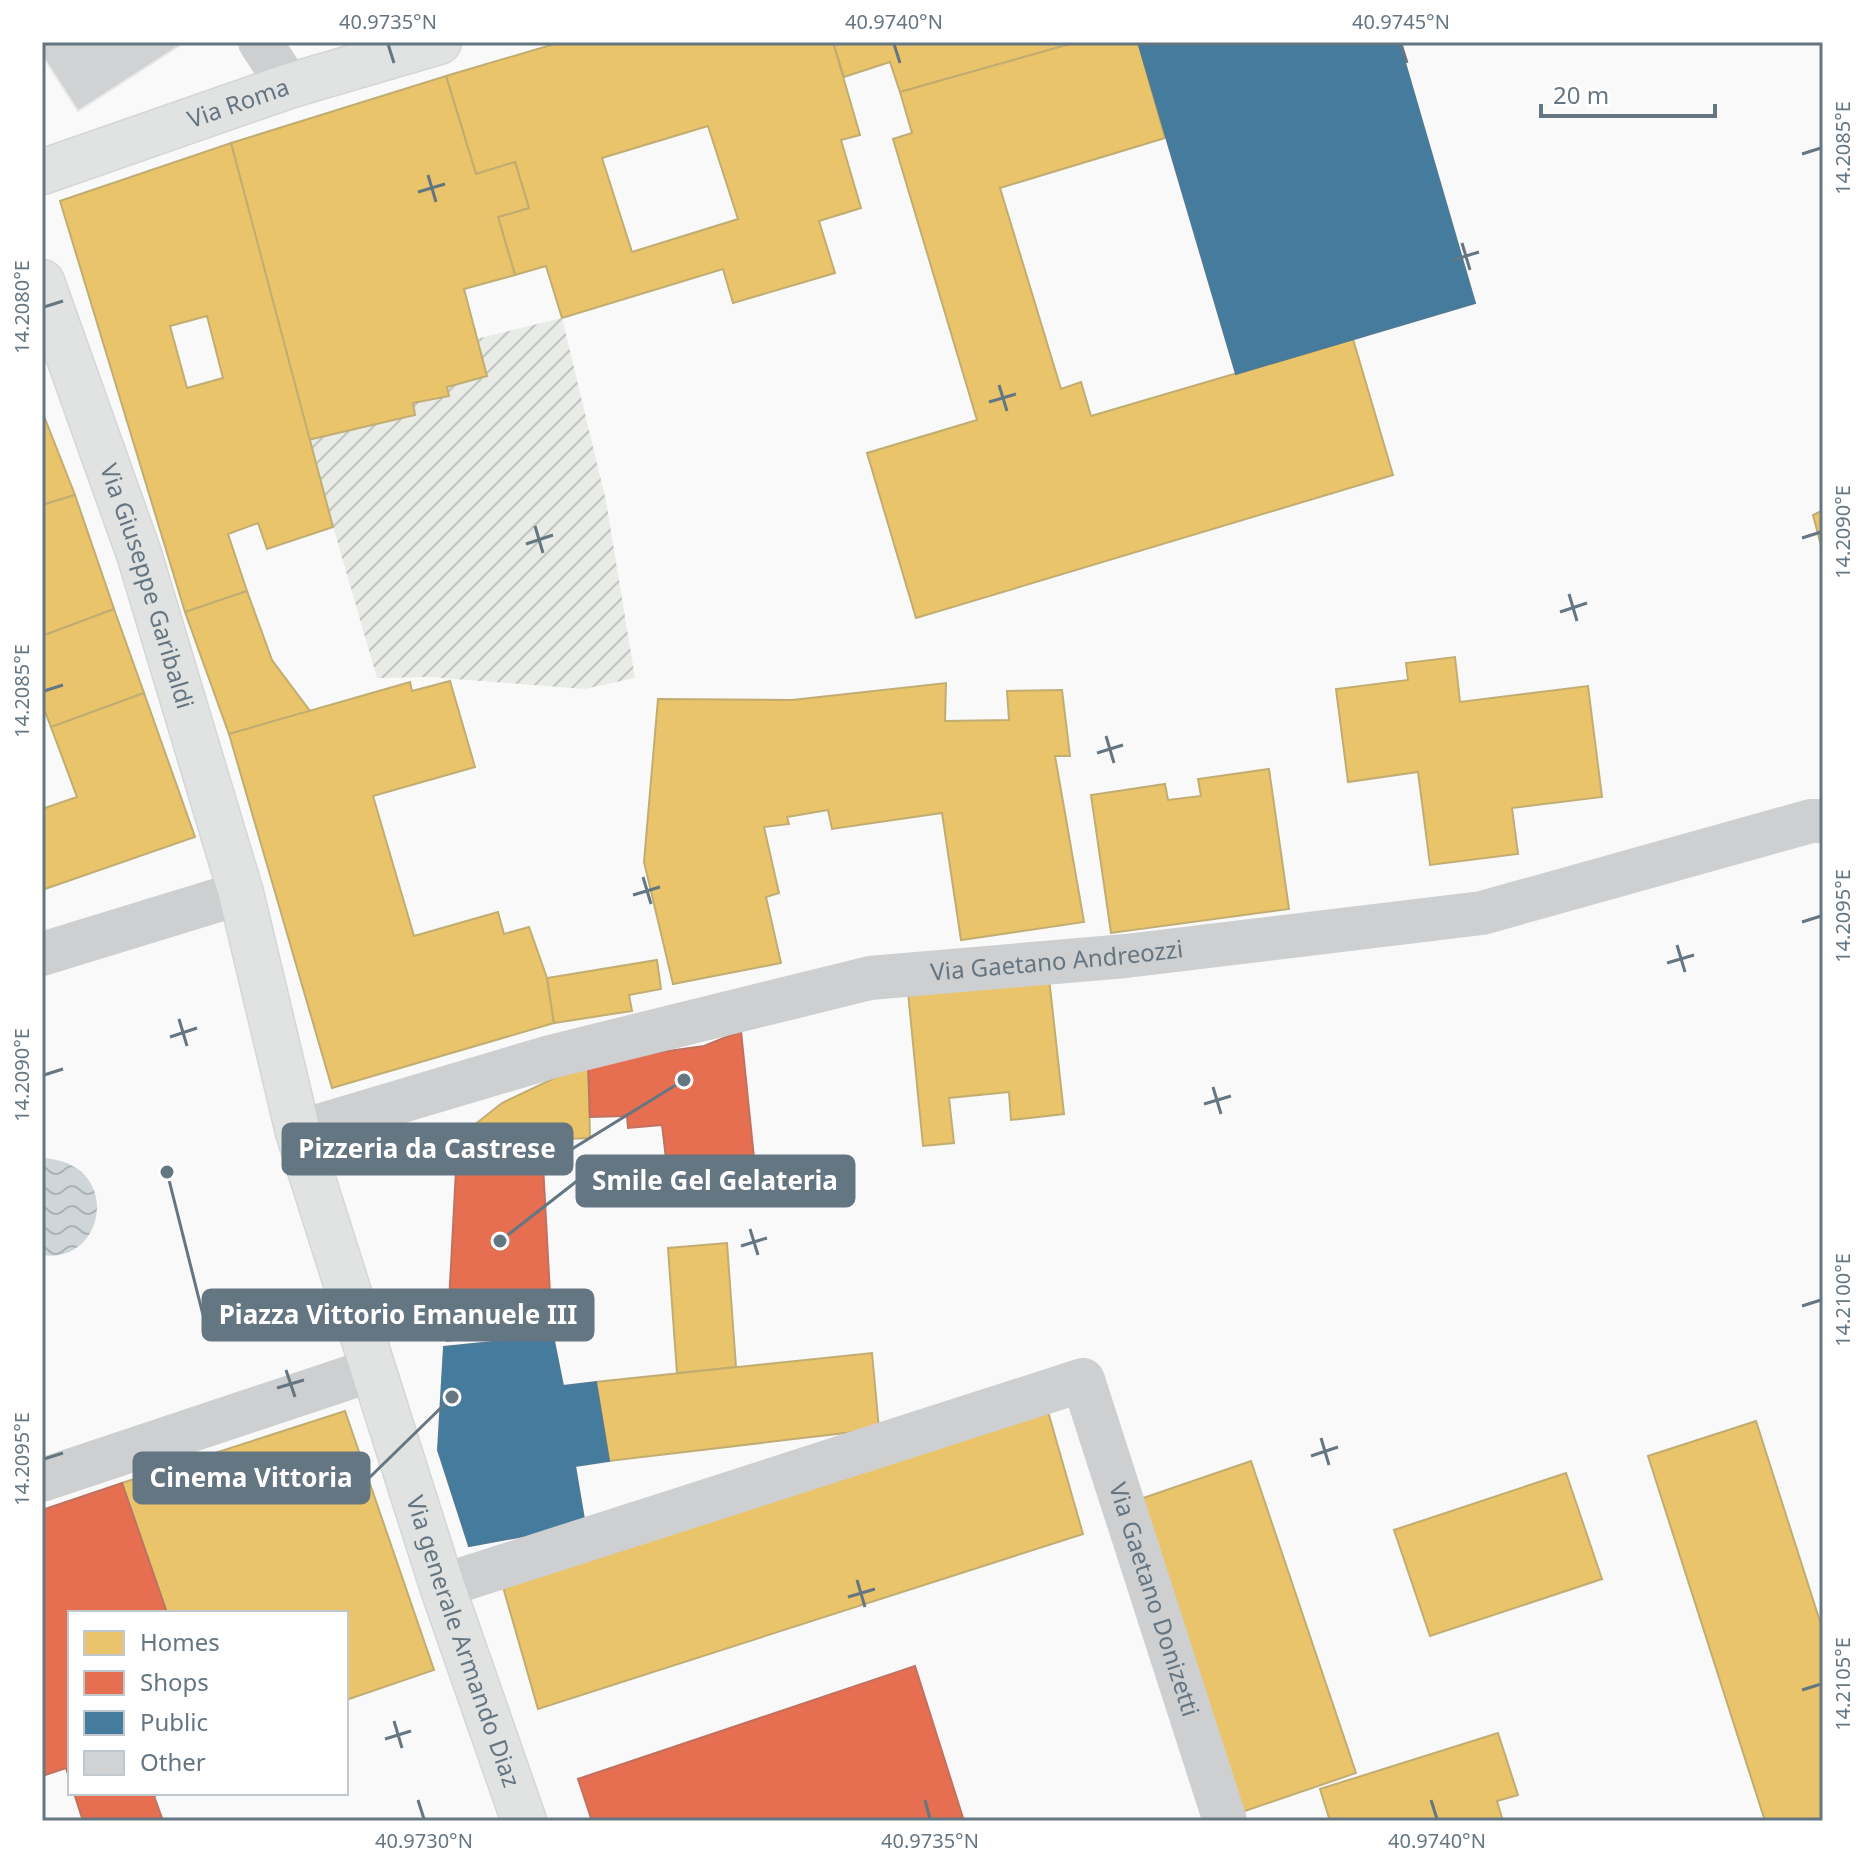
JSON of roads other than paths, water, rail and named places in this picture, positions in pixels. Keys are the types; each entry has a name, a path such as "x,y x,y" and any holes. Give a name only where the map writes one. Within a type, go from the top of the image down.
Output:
{"main road":[{"name":"Via Roma","path":"42,172 289,86 439,42"},
{"name":"Via Giuseppe Garibaldi","path":"42,282 139,554 241,893 298,1132"},
{"name":"Via generale Armando Diaz","path":"298,1132 442,1586 524,1821"}],"street":[{"path":"260,42 289,86"},
{"name":"Via Gaetano Andreozzi","path":"298,1132 550,1057 870,978 1126,956 1482,913 1811,821 1823,821"},
{"path":"42,954 241,893"},
{"path":"42,1480 372,1370"},
{"name":"Via Gaetano Donizetti","path":"442,1586 1083,1380 1225,1821"}],"water":[{"path":"42,1158 68,1164 86,1176 95,1193 97,1212 92,1230 81,1245 64,1254 42,1255"}],"place":[{"name":"Pizzeria da Castrese","path":"684,1080"},
{"name":"Piazza Vittorio Emanuele III","path":"167,1172"},
{"name":"Smile Gel Gelateria","path":"500,1241"},
{"name":"Cinema Vittoria","path":"452,1397"}]}
